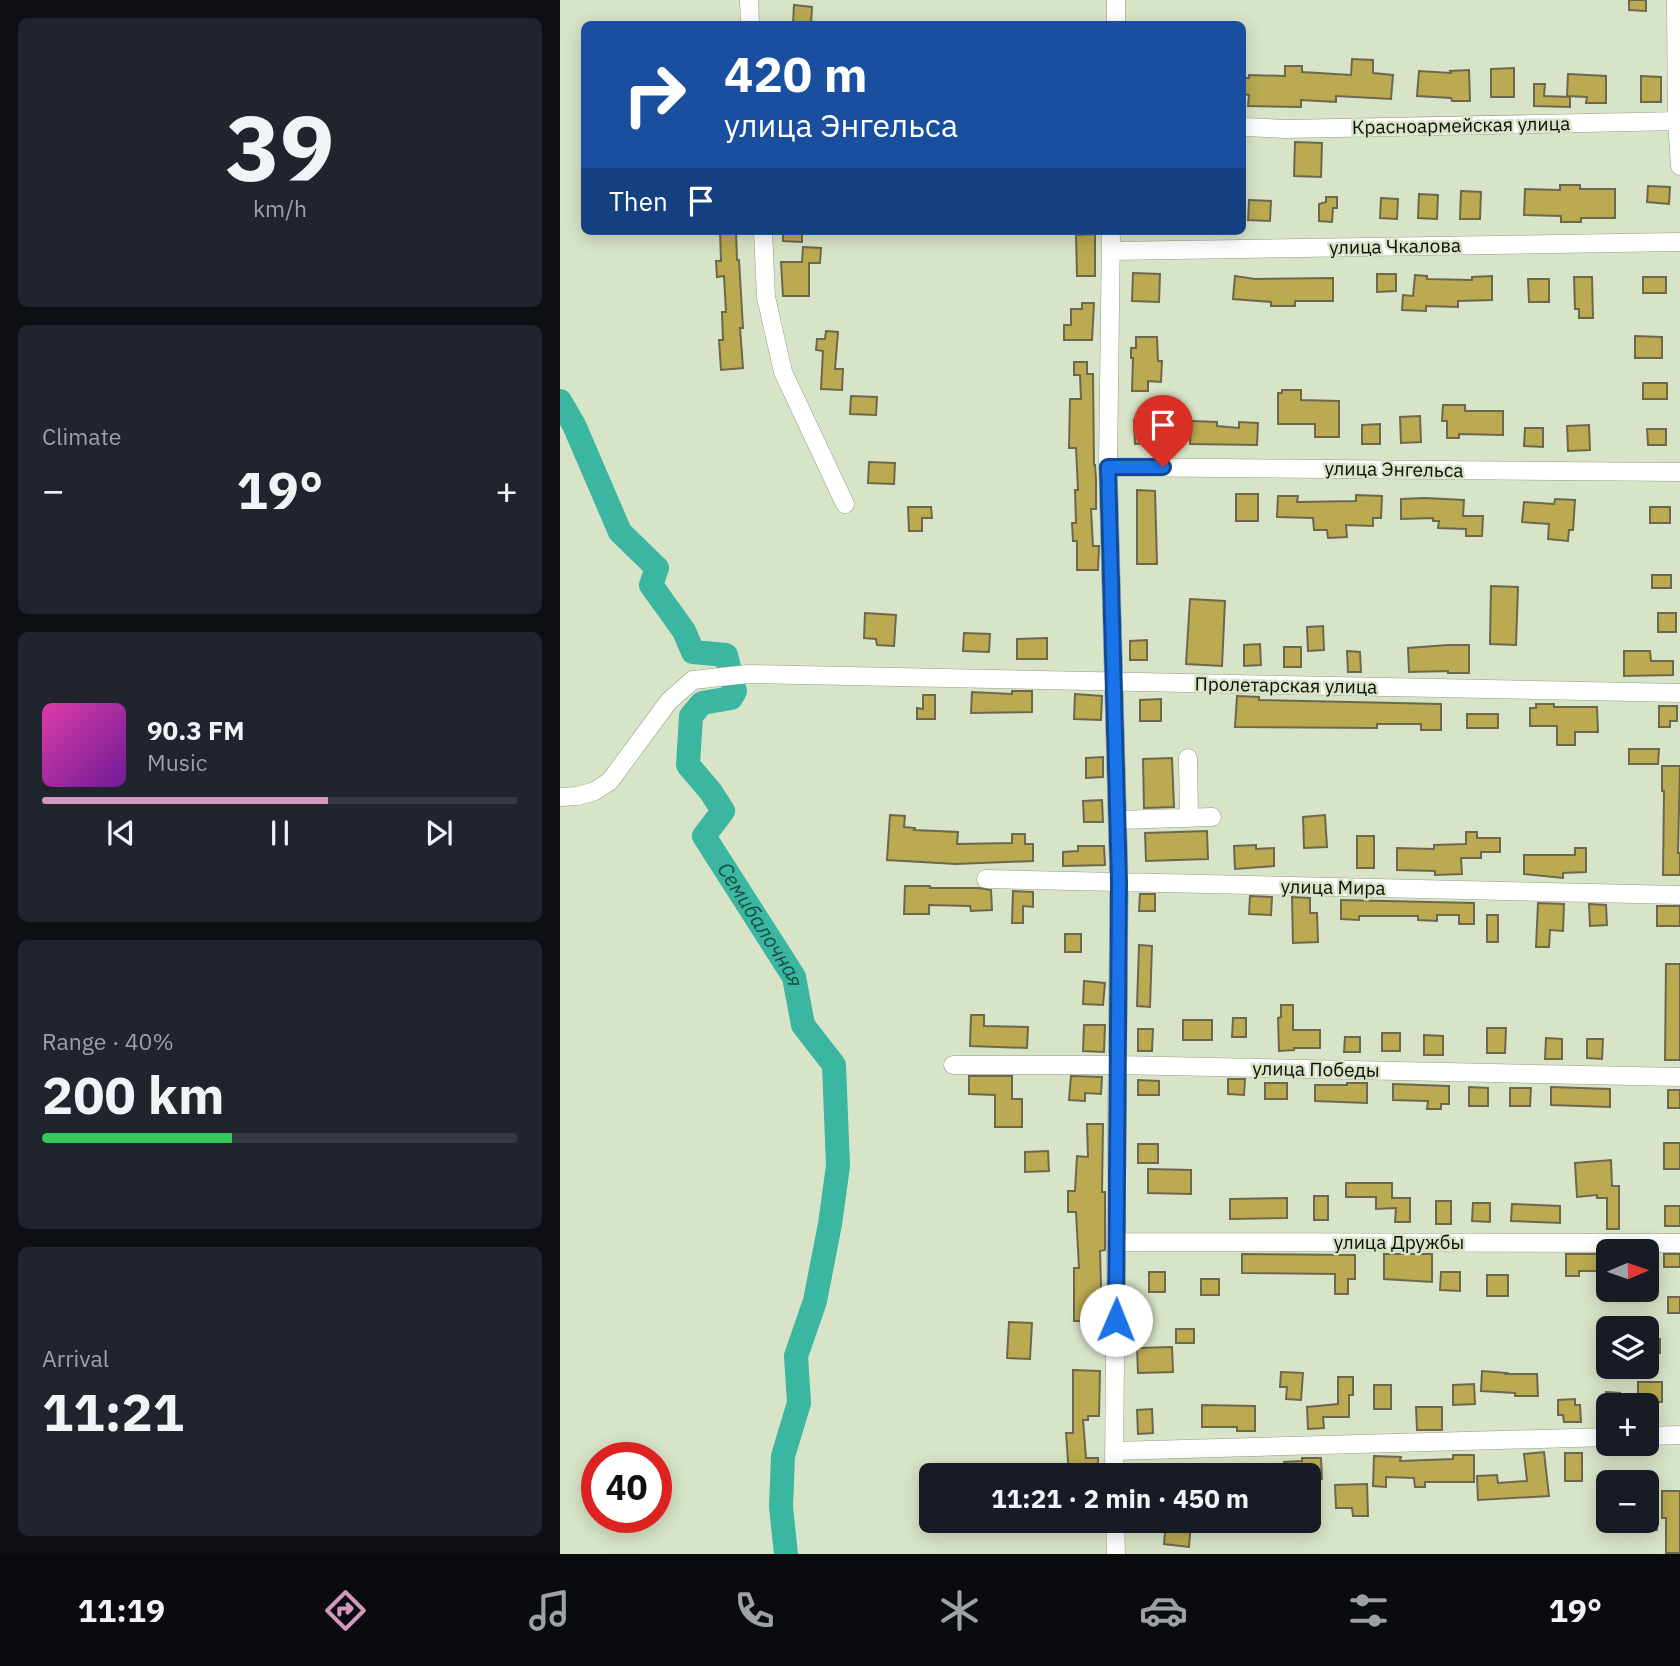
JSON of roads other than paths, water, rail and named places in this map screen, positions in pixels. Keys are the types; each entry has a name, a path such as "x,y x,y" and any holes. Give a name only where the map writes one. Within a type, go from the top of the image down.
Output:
{"street":[{"path":"749,0 750,21"},
{"path":"1116,0 1116,21"},
{"path":"1676,0 1680,166"},
{"name":"Красноармейская улица","path":"1246,127 1286,129 1678,121"},
{"path":"762,235 766,297 783,372 845,504"},
{"path":"1111,235 1108,467 1119,882 1114,1463"},
{"name":"улица Чкалова","path":"1111,251 1680,242"},
{"name":"улица Энгельса","path":"1108,467 1680,472"},
{"name":"Пролетарская улица","path":"560,797 595,791 610,781 639,738 682,687 692,680 724,676 748,674 1680,693"},
{"path":"1188,758 1189,818"},
{"path":"1117,820 1212,817"},
{"name":"улица Мира","path":"986,879 1680,895"},
{"name":"улица Победы","path":"953,1065 1117,1065 1680,1077"},
{"name":"улица Дружбы","path":"1118,1242 1680,1243"},
{"path":"1659,1436 1680,1435"},
{"path":"1114,1451 1596,1437"},
{"path":"1115,1533 1116,1554"}],"waterway":[{"name":"Семибалочная","path":"560,401 574,425 620,532 657,568 651,585 684,631 693,652 726,655 735,691 731,698 702,703 691,716 688,765 723,811 704,836 794,977 803,1025 834,1065 838,1166 815,1301 796,1356 799,1403 783,1456 781,1507 786,1554"}]}
